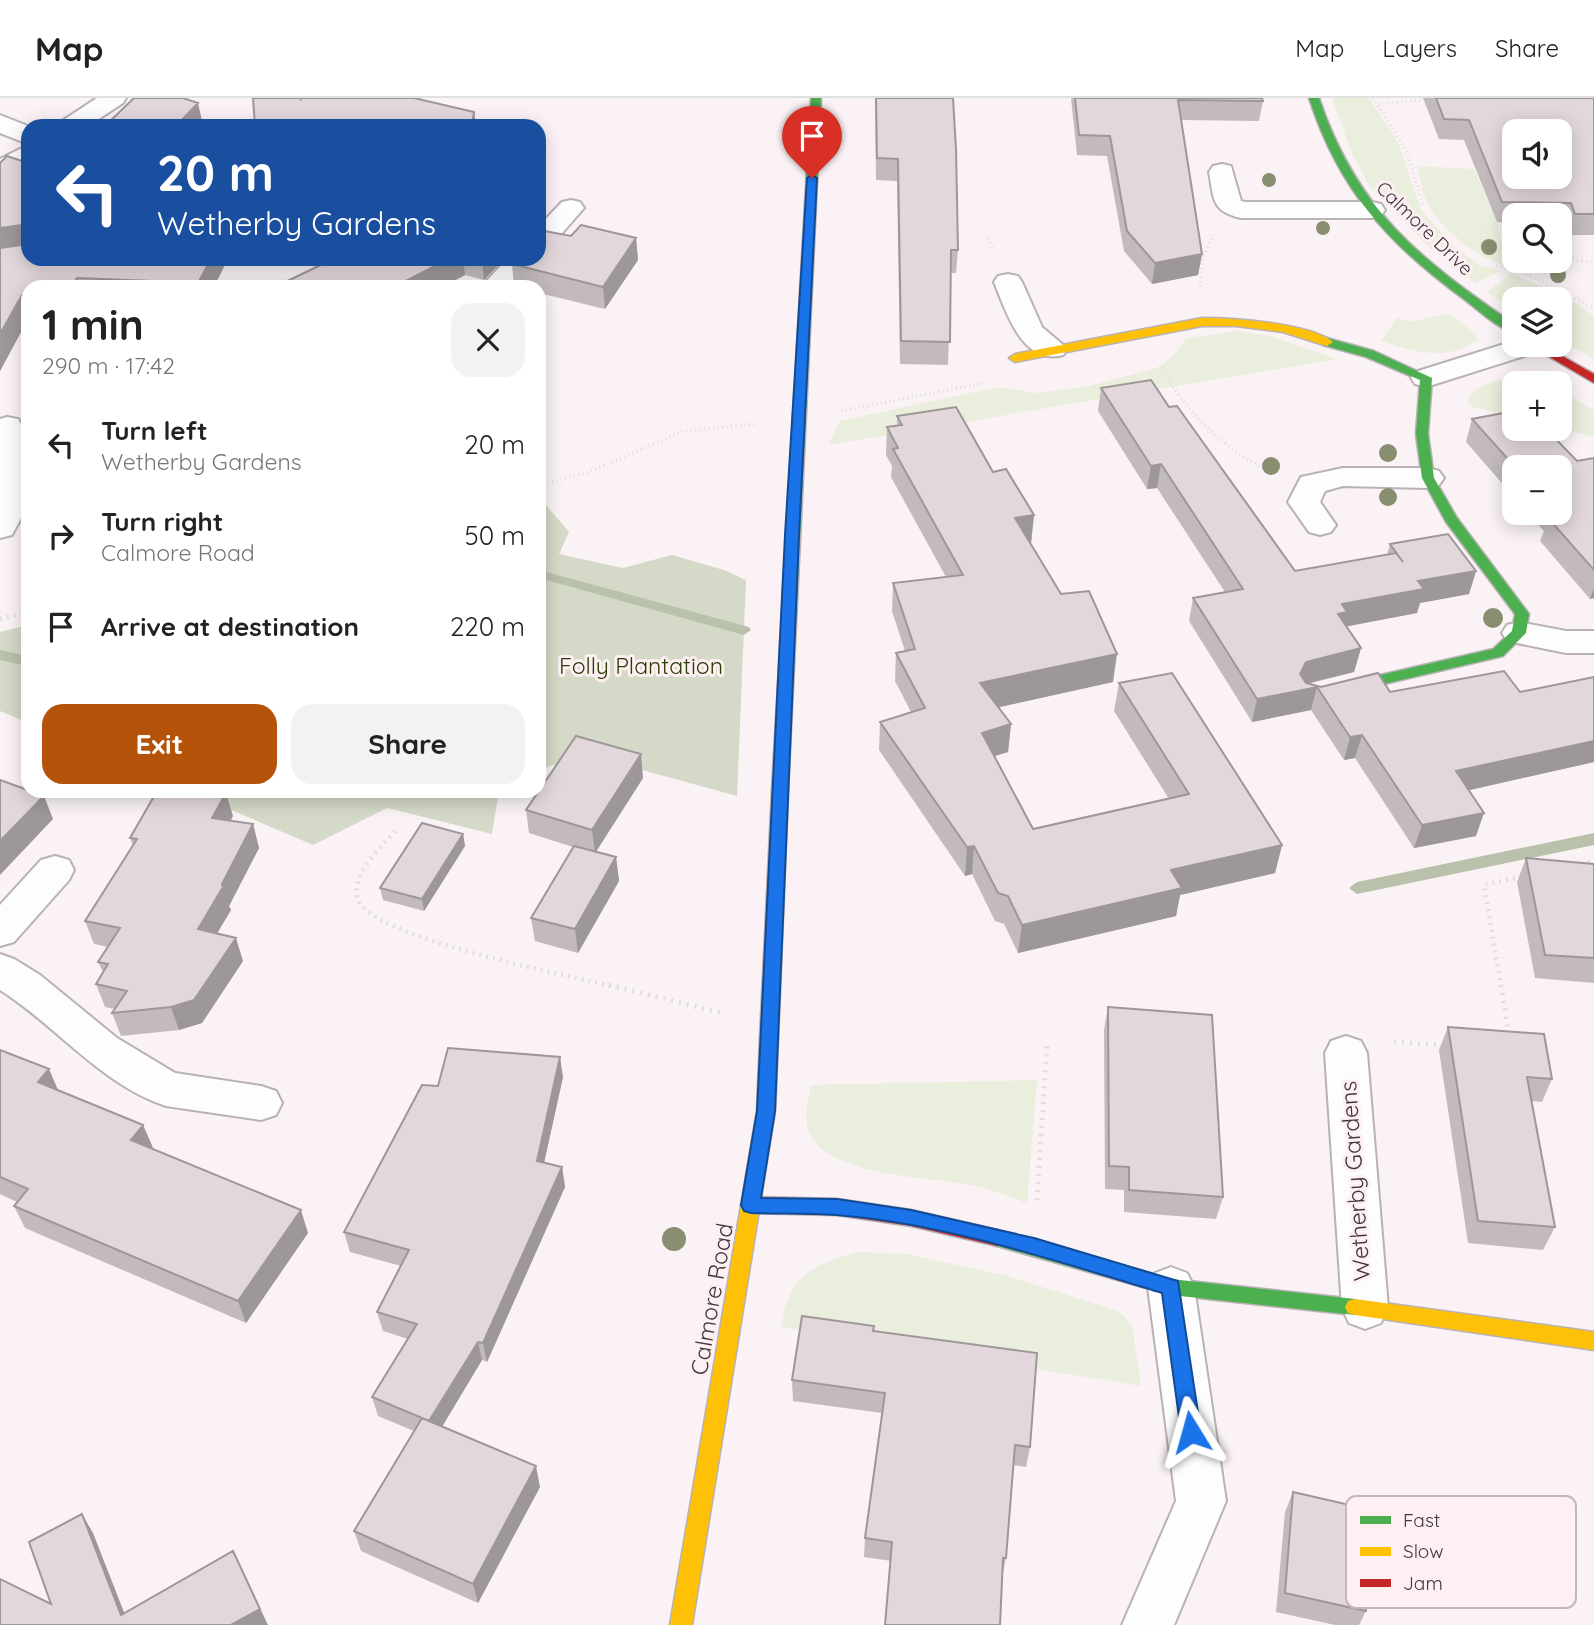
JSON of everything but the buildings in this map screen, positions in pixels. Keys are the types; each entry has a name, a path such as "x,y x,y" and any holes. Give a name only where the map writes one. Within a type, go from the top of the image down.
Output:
{"street":[{"path":"82,119 114,98"},
{"name":"Calmore Road","path":"681,1625 766,1111 816,98"},
{"name":"Calmore Drive","path":"1314,98 1347,176 1372,210 1423,260 1502,321"},
{"path":"0,123 21,133"},
{"path":"0,170 21,157"},
{"path":"1222,173 1229,205 1241,210 1372,210"},
{"path":"546,235 571,208"},
{"path":"502,280 516,266"},
{"path":"1008,282 1029,331 1053,349"},
{"path":"1014,358 1202,322 1236,322 1284,329 1370,354 1426,378 1502,355"},
{"path":"1555,357 1594,379"},
{"path":"1314,696 1498,653 1518,633 1521,614 1451,519 1428,478 1422,434 1426,378"},
{"path":"0,528 14,501 12,425"},
{"path":"1321,525 1304,502 1312,484 1343,477 1428,478"},
{"path":"1518,633 1566,642 1594,642"},
{"path":"0,931 55,870"},
{"path":"0,970 26,986 102,1050 166,1089 261,1103"},
{"name":"Wetherby Gardens","path":"1346,1053 1365,1308"},
{"name":"Wetherby Gardens","path":"751,1205 837,1207 887,1214 1034,1246 1171,1287 1365,1308 1594,1341"},
{"path":"1148,1625 1201,1502 1171,1287"}],"path":[{"path":"1373,98 1406,150 1423,205 1429,212"},
{"path":"1378,104 1436,99"},
{"path":"1241,210 1218,226 1203,253 1199,270 1202,322 1170,342 1162,365 1172,387 1226,443 1264,470 1312,484"},
{"path":"1573,259 1594,262"},
{"path":"1486,263 1522,272 1594,309"},
{"path":"546,483 587,473 683,431 800,419 999,380 1014,358"},
{"path":"0,619 21,614"},
{"path":"395,831 359,877 355,896 362,910 390,927 429,941 770,1026"},
{"path":"1570,866 1594,861"},
{"path":"1509,1038 1484,885 1533,874"},
{"path":"1346,1053 1357,1039 1447,1046"},
{"path":"1034,1246 1047,1046"}],"green space":[{"path":"1332,98 1368,98 1371,101 1399,144 1421,210 1455,247 1479,265 1500,271 1475,283 1429,247 1369,186 1353,156"},
{"path":"1417,166 1474,169 1497,222 1502,244 1502,264 1471,249 1449,231 1431,209 1422,190"},
{"path":"1512,273 1542,287 1502,287 1502,302 1487,292"},
{"path":"1572,301 1594,316 1594,359 1572,346"},
{"path":"1448,313 1476,334 1477,340 1466,347 1442,353 1406,349 1381,341 1397,318 1412,322"},
{"path":"1237,331 1270,336 1337,359 828,445 840,421 998,387 1037,393 1089,386 1157,368 1173,356 1187,338"},
{"path":"1501,379 1502,414 1472,407 1467,401 1477,389"},
{"path":"1572,397 1594,410 1594,437 1572,431"},
{"name":"Folly Plantation","path":"546,505 569,532 559,554 623,568 672,555 724,570 746,580 737,796 584,754 546,768"},
{"path":"21,627 21,720 0,711 0,632"},
{"path":"203,798 498,798 492,834 387,808 313,845"},
{"path":"1037,1080 1027,1203 975,1186 887,1173 842,1161 825,1151 812,1138 807,1125 811,1085"},
{"path":"856,1252 907,1254 1007,1276 1118,1311 1132,1325 1141,1386 781,1327 790,1295 804,1276 826,1263"}],"waterway":[{"path":"546,576 744,630"},
{"path":"0,655 21,660"},
{"path":"1357,888 1594,839"}],"traffic: fast":[{"path":"780,791 816,98"},
{"path":"1314,98 1338,160 1377,216 1397,238 1442,278 1502,322"},
{"path":"1327,342 1370,354 1426,378 1422,434 1428,478 1451,519 1522,614 1519,633 1498,653 1333,691"},
{"path":"997,1238 1171,1287 1355,1307"}],"traffic: slow":[{"path":"1015,358 1202,322 1236,322 1284,329 1327,342"},
{"path":"681,1625 766,1111 769,1039"},
{"path":"1355,1307 1594,1341"}],"traffic: jam":[{"path":"1556,357 1594,379"},
{"path":"769,1039 780,791"},
{"path":"750,1205 837,1207 911,1218 997,1238"}],"route":[{"path":"812,178 792,535 766,1111 751,1205 837,1207 911,1218 1034,1246 1171,1287 1191,1432"}]}
